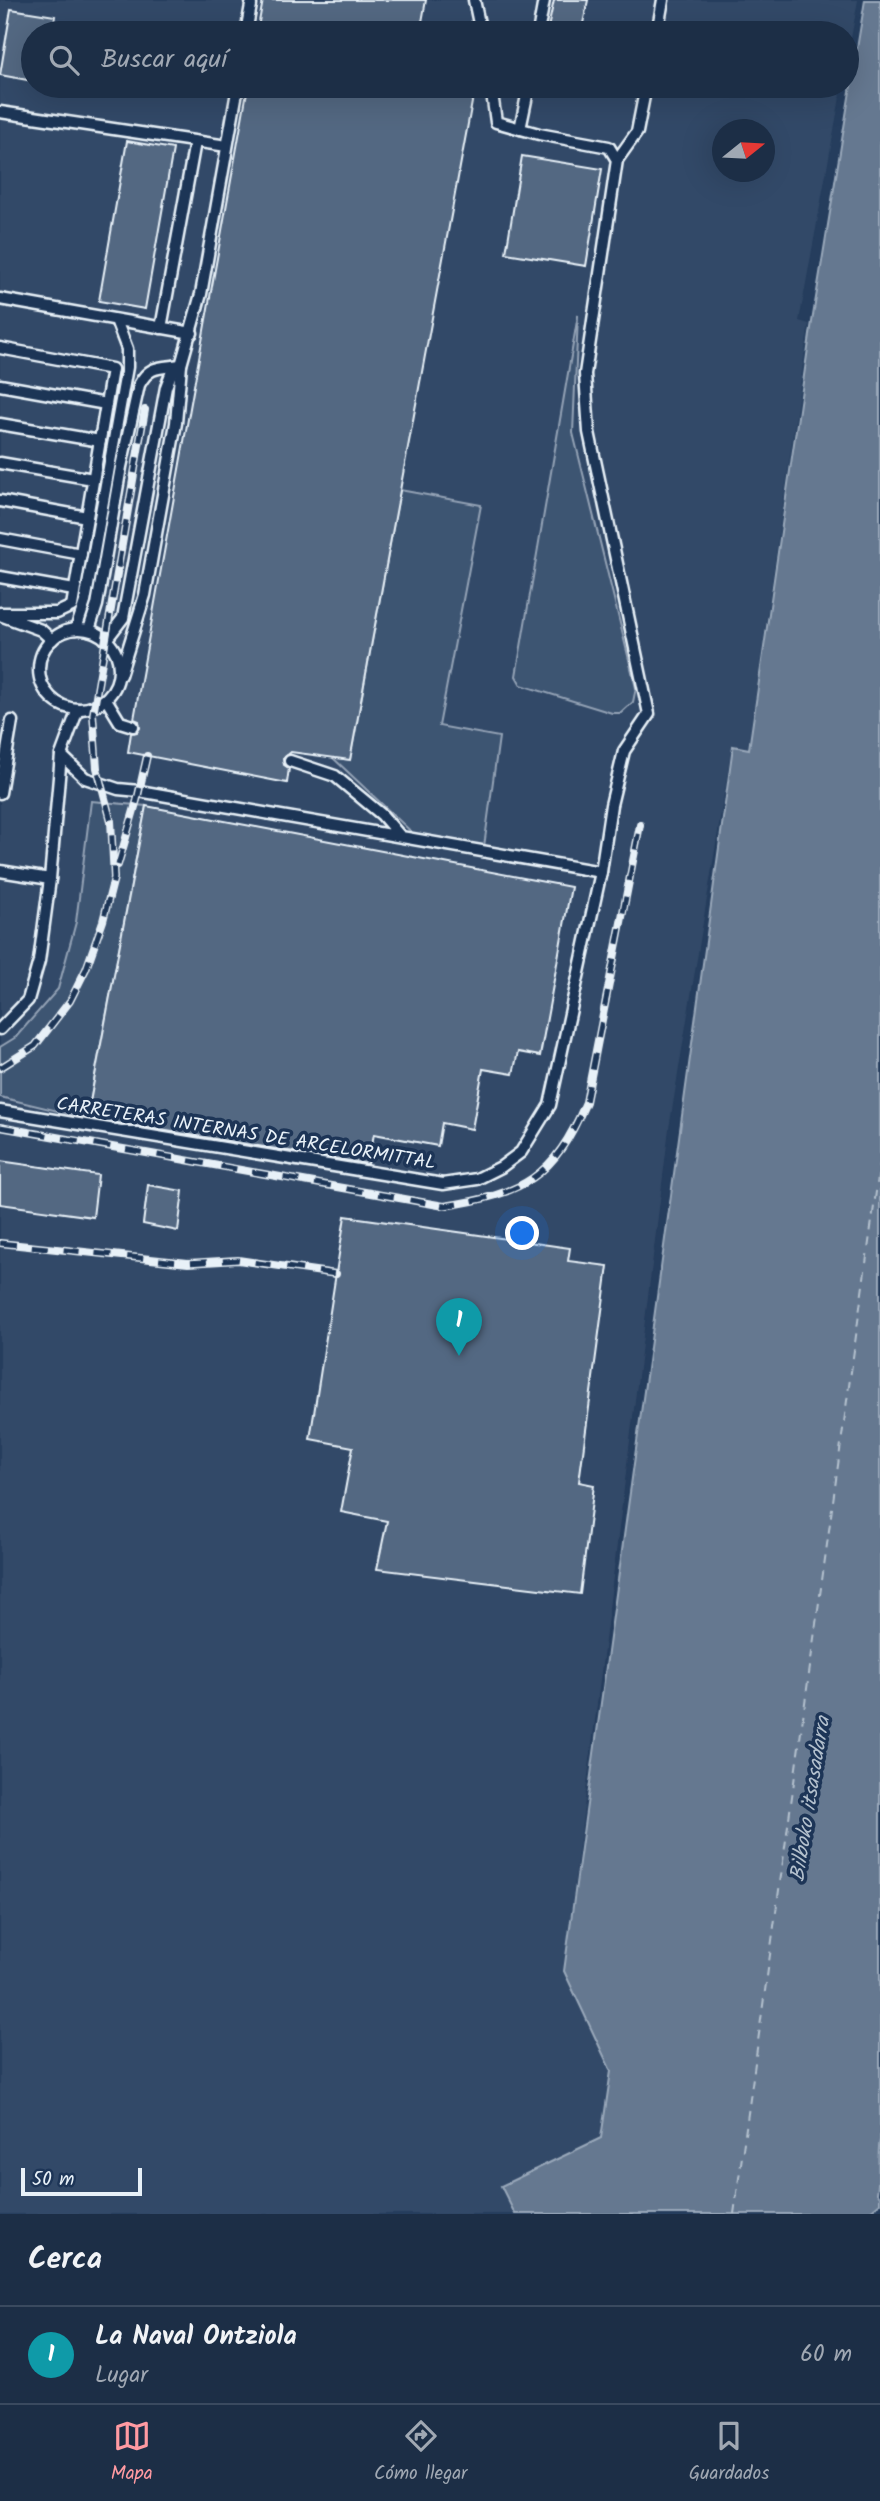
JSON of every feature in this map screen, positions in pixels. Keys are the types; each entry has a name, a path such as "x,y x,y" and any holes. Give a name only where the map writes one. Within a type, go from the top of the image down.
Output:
{"lane":[{"path":"474,0 478,21"},
{"path":"540,21 544,0"},
{"path":"659,21 663,0"},
{"path":"248,21 251,5"},
{"path":"106,640 123,618 166,387 192,333 236,98"},
{"path":"493,98 496,122 608,147 617,160 637,132 644,98"},
{"path":"520,129 526,98"},
{"path":"0,112 227,146"},
{"path":"160,328 195,142"},
{"name":"CARRETERAS INTERNAS DE ARCELORMITTAL","path":"0,1111 443,1184 477,1179 502,1167 521,1152 550,1105 601,872 611,805 624,751 649,714 589,432 587,409 585,374 617,160"},
{"path":"0,299 192,333"},
{"path":"76,629 85,602 127,367 127,349 116,320"},
{"path":"0,348 112,369 72,606 57,613 0,614"},
{"path":"89,630 97,605 121,467 139,385 145,374 152,370 177,365"},
{"path":"120,675 117,655 106,640 89,630 76,629 52,639 40,660 39,677 47,693 60,705 78,709 100,704 113,691 120,675 145,595 176,423 177,365"},
{"path":"0,385 106,404"},
{"path":"0,424 100,441"},
{"path":"0,463 93,479"},
{"path":"0,501 87,517"},
{"path":"0,539 81,554"},
{"path":"0,577 75,590"},
{"path":"0,614 41,630 52,639"},
{"path":"106,699 120,722 133,726"},
{"path":"0,1029 28,1000 39,961 50,879 61,755 78,709"},
{"path":"0,793 12,721"},
{"path":"61,755 85,778 118,789 601,872"},
{"path":"290,761 335,776 382,815 400,836"},
{"path":"0,871 50,879"}],"shaded area":[{"path":"0,0 858,0 854,21 21,21 21,98 840,98 799,321 809,324 748,749 732,747 669,1128 564,1968 612,2067 601,2138 501,2185 515,2214 0,2214"},
{"path":"578,315 573,433 636,688 633,702 621,713 612,713 521,685 516,676"},
{"path":"400,490 481,505 439,726 499,737 484,847 420,840 332,757 350,760"},
{"path":"91,801 146,806 87,1118 0,1097 0,1047 16,1037 58,989 76,922"}],"water":[{"name":"Bilboko itsasadarra","path":"865,0 880,0 880,2140 877,2193 880,2203 867,2214 515,2214 501,2186 601,2138 611,2071 564,1971 733,746 749,749 811,328 849,98 859,98 859,36"}],"building":[{"path":"263,0 426,0 422,21 259,21"},
{"path":"554,0 588,0 584,21 550,21"},
{"path":"11,9 55,16 54,21 21,21 21,79 0,75"},
{"path":"246,98 473,98 350,760 291,752 283,759 284,765 289,768 287,783 128,752 131,733 140,728 139,721 134,719"},
{"path":"127,141 173,149 145,309 99,301"},
{"path":"522,156 602,169 586,266 506,253"},
{"path":"146,806 571,887 540,1056 518,1052 513,1074 483,1069 472,1129 442,1123 438,1146 374,1134 368,1164 87,1118"},
{"path":"0,1161 98,1175 93,1217 0,1204"},
{"path":"148,1185 183,1191 178,1231 143,1224"},
{"path":"345,1216 570,1248 568,1261 608,1266 579,1482 594,1485 580,1594 377,1569 387,1521 341,1512 353,1447 310,1439"}],"ferry route":[{"path":"734,2214 880,1163"}],"railway":[{"path":"0,1068 35,1046 70,1001 86,969 103,921 114,878 111,821 97,768 93,714 145,410"},
{"path":"118,865 147,756"},
{"path":"0,1127 444,1206 515,1188 548,1165 574,1128 586,1102 640,825"},
{"path":"0,1243 188,1263 238,1260 336,1274"}],"place":[{"name":"La Naval Ontziola","path":"459,1356"}]}
